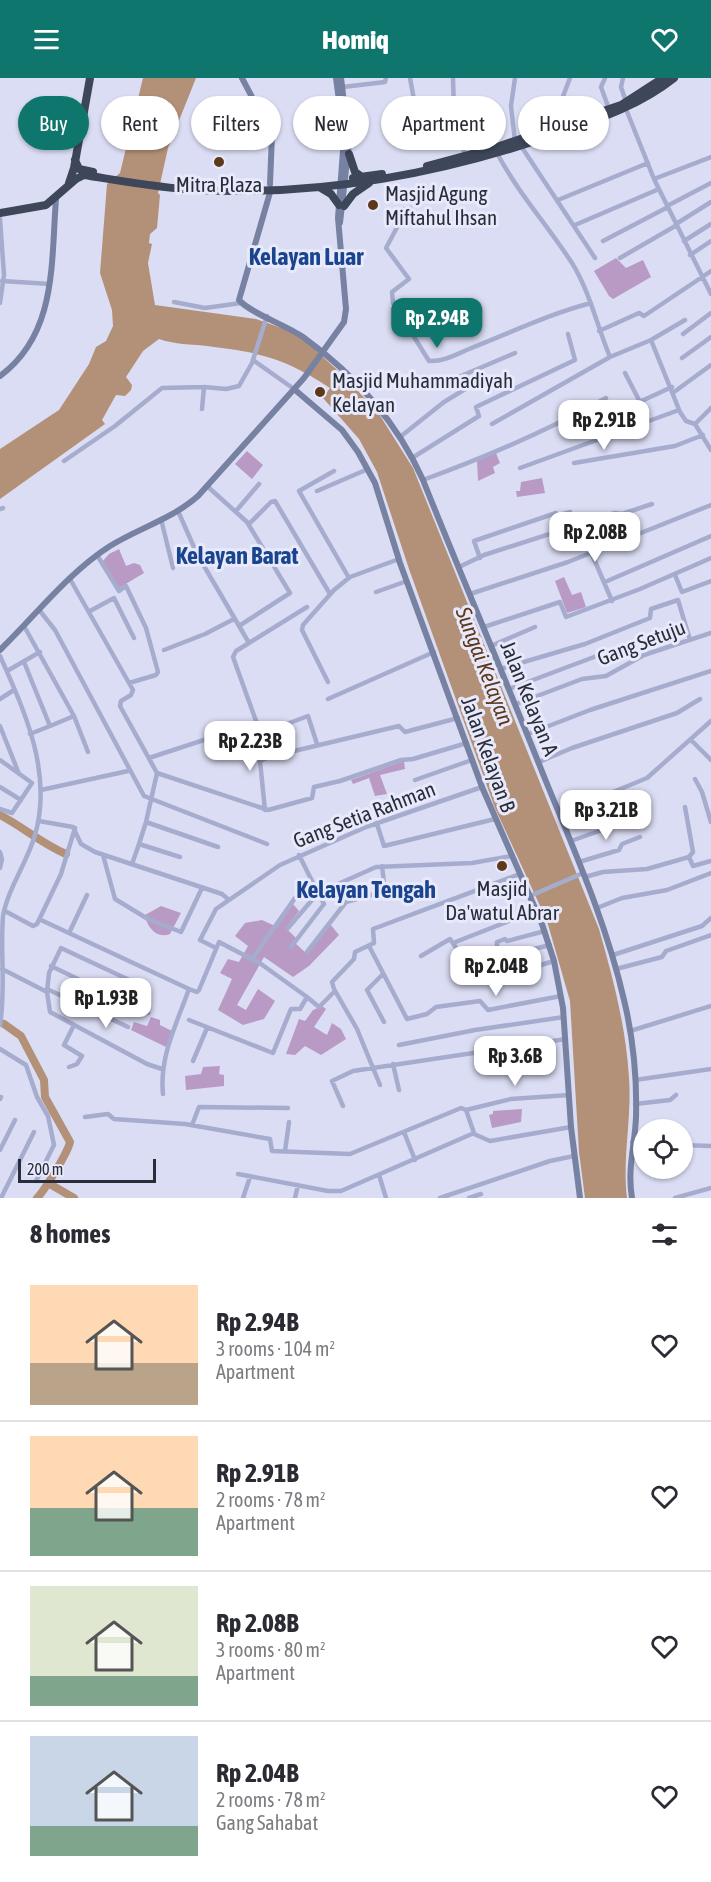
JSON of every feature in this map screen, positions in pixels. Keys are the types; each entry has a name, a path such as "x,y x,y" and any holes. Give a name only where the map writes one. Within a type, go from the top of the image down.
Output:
{"highway":[{"path":"65,190 72,176 90,78"},
{"path":"609,109 626,105 663,78"},
{"path":"609,111 626,105 674,78"},
{"path":"75,160 79,169 85,173 176,186 321,188 518,143"},
{"path":"270,187 372,182 444,168 497,153 518,143"},
{"path":"349,154 355,172 362,177"},
{"path":"0,213 44,205 56,199 76,178 85,173"},
{"path":"321,188 331,194 341,206 353,194 372,182"}],"street":[{"path":"174,302 205,308 241,303 241,289 270,187 272,135 242,78"},
{"path":"336,78 344,137 344,182"},
{"path":"0,651 70,579 97,555 178,512 207,486 306,375 342,326 345,316 339,226 349,154 341,78"},
{"path":"343,87 385,82 386,78"},
{"path":"410,78 413,96"},
{"path":"453,78 454,112 465,156"},
{"path":"515,78 511,106 518,143"},
{"path":"563,96 570,78"},
{"path":"604,96 601,87 605,78"},
{"path":"622,78 621,87 626,105 654,179 711,294"},
{"path":"523,150 595,258"},
{"path":"497,153 532,210 572,263 591,303 610,357"},
{"path":"654,179 711,157"},
{"path":"558,200 648,163"},
{"path":"603,241 711,183"},
{"path":"575,225 659,189"},
{"path":"0,376 20,358 37,334 46,312 56,199"},
{"path":"620,258 711,202"},
{"path":"410,208 401,210 403,216 386,248 409,279 393,292 393,303 429,361 454,355 507,336 560,311 591,303"},
{"path":"0,219 4,275 1,281 0,303"},
{"path":"684,241 711,224"},
{"path":"690,255 711,242"},
{"path":"599,331 639,313 644,316 711,271"},
{"path":"1,281 50,284"},
{"name":"Jalan Kelayan A","path":"241,303 323,352 368,395 400,437 423,480 571,841 612,955 630,1031 635,1080 629,1167 632,1198"},
{"path":"683,334 711,313"},
{"path":"64,461 115,426 165,387 226,389 239,386 253,360 267,317"},
{"path":"492,424 610,357 651,340 685,320"},
{"path":"412,458 479,416 476,407 575,360 568,334"},
{"path":"682,358 711,337"},
{"path":"651,340 673,390 679,410 686,421 695,424 711,450"},
{"path":"447,382 515,353"},
{"path":"253,360 294,389"},
{"path":"613,422 610,416 673,390 711,365"},
{"path":"626,373 640,402"},
{"path":"400,437 444,402 467,388 461,376"},
{"path":"202,409 204,387"},
{"name":"Jalan Kelayan B","path":"294,389 342,430 368,469 482,788 537,910 554,961 561,996 571,1127 580,1198"},
{"path":"423,480 473,462 546,430 606,398"},
{"path":"695,424 711,408"},
{"path":"520,468 679,410"},
{"path":"574,463 675,446 703,435"},
{"path":"317,491 368,469"},
{"path":"334,471 299,491 349,578"},
{"path":"236,511 259,484"},
{"path":"207,486 249,524 290,594 238,626"},
{"path":"249,524 271,502 275,501 330,594"},
{"path":"459,567 615,513 622,514 652,504"},
{"path":"470,594 591,552 711,505"},
{"path":"178,512 197,554 249,643"},
{"path":"480,558 474,541 528,521 556,513 557,516 570,512"},
{"path":"161,519 165,545 173,568"},
{"path":"605,582 711,536"},
{"path":"591,552 612,601"},
{"path":"97,555 119,591 126,586 140,612 158,672 156,675 129,683"},
{"path":"484,627 560,602 566,616 612,601 711,558"},
{"path":"328,682 302,628 330,594 349,578 399,559"},
{"path":"675,575 682,592 711,581"},
{"path":"70,579 129,683 132,694 121,701 120,706 157,773 146,822 132,864"},
{"path":"376,592 407,581"},
{"path":"90,611 114,598 134,638"},
{"path":"500,669 625,630 651,618 651,609 678,600 690,640"},
{"path":"268,757 233,657 236,651 307,607"},
{"path":"40,611 55,630 118,745 128,771 141,793 150,800 267,844"},
{"path":"164,650 205,634 234,619"},
{"path":"24,626 74,716 88,752"},
{"path":"491,646 535,627"},
{"name":"Gang Setuju","path":"516,705 582,679 606,676 644,655 711,633"},
{"path":"509,689 610,651"},
{"path":"7,671 40,652"},
{"path":"328,699 434,652"},
{"path":"0,656 38,755 41,788 39,821 5,911 0,1025"},
{"path":"24,662 50,726"},
{"path":"528,734 590,710 711,671"},
{"path":"0,699 14,690"},
{"path":"539,762 572,748 677,713 700,699"},
{"path":"30,734 74,716"},
{"path":"260,734 308,716 317,744"},
{"path":"265,810 260,761 268,757 401,726 405,732 458,718"},
{"path":"560,814 647,778 711,721"},
{"path":"149,758 256,723"},
{"path":"0,726 19,774"},
{"path":"691,740 711,760"},
{"path":"157,773 265,810 276,810 312,798 314,788 401,760 413,759 467,743"},
{"path":"0,760 41,788 128,771"},
{"path":"415,780 472,760"},
{"path":"695,779 702,792 711,822"},
{"path":"0,809 12,813 32,783"},
{"path":"0,787 21,800"},
{"name":"Gang Setia Rahman","path":"216,948 200,940 213,912 299,855 377,824 482,788"},
{"path":"532,896 583,875 647,869 689,858 693,853 685,807"},
{"path":"377,824 384,846 495,819"},
{"path":"571,841 633,819"},
{"path":"39,821 75,828"},
{"path":"146,822 218,847"},
{"path":"5,911 33,926 41,920 68,854 75,828"},
{"path":"75,828 81,844 103,855 222,894 229,900"},
{"path":"579,862 619,850 622,844 640,837"},
{"path":"139,844 180,857"},
{"path":"0,852 2,859 0,868"},
{"path":"103,855 115,899 166,927 181,932 202,888"},
{"path":"291,947 323,905 299,855"},
{"path":"288,928 318,893 382,866 472,863 511,856"},
{"path":"689,858 693,866 711,861"},
{"path":"307,952 346,902 385,891 382,866"},
{"path":"597,908 622,898 667,890 711,873"},
{"path":"380,1085 357,1029 335,992 332,982 354,959 355,952 375,942 371,932 373,929 520,874"},
{"path":"252,959 295,898 313,883"},
{"path":"70,931 87,895"},
{"path":"0,900 8,903"},
{"path":"453,943 537,910"},
{"path":"612,955 702,926 711,918"},
{"path":"41,920 70,931 197,992 220,942 252,959 319,1007 335,992"},
{"path":"468,966 497,954 497,942 544,930"},
{"path":"616,969 662,957 666,951 711,936"},
{"path":"421,956 448,940 453,943 476,976 514,973 554,961"},
{"path":"526,951 549,945"},
{"path":"369,946 407,1019 427,1014 436,1007 482,1001 488,1010 561,996"},
{"path":"140,985 62,948 51,966 47,991 49,1011 147,1064 162,1069"},
{"path":"51,966 148,1013"},
{"path":"2,971 128,1027"},
{"path":"383,974 367,990 384,1022"},
{"path":"163,1094 162,1069 189,988"},
{"path":"189,1020 273,1053 290,1010 300,1009 307,998"},
{"path":"630,1031 711,1005"},
{"path":"399,1045 476,1030 564,1017"},
{"path":"69,1067 77,1064 82,1056 64,1045 74,1025"},
{"path":"193,1061 207,1028"},
{"path":"343,1106 333,1080 351,1071 566,1039"},
{"path":"0,1049 26,1065 37,1097 49,1119 53,1148 36,1181"},
{"path":"393,1064 399,1090"},
{"path":"635,1080 711,1069"},
{"path":"86,1117 108,1114 114,1119 192,1125 270,1139 271,1150 344,1155 459,1109 466,1110 511,1099 569,1095"},
{"path":"635,1104 670,1100 676,1095"},
{"path":"192,1125 199,1107 288,1108"},
{"path":"466,1110 474,1134 489,1141 571,1127"},
{"path":"0,1150 15,1120"},
{"path":"285,1151 289,1122"},
{"path":"1,1198 34,1131"},
{"path":"404,1132 415,1160"},
{"path":"238,1174 331,1192 379,1175 474,1134"},
{"path":"693,1145 711,1146"},
{"path":"440,1198 550,1161 574,1156"},
{"path":"379,1175 386,1198"},
{"path":"243,1198 250,1177"},
{"path":"296,1198 298,1185"},
{"path":"675,1198 711,1188"},
{"path":"470,1198 481,1194"}],"shaded area":[{"path":"616,258 626,268 643,260 651,277 613,299 594,271"},
{"path":"247,451 263,465 252,479 235,464"},
{"path":"496,453 500,463 493,467 495,473 478,481 477,461"},
{"path":"542,478 545,493 517,497 516,491 520,491 521,482"},
{"path":"119,549 126,566 134,563 140,565 144,573 119,588 102,562 109,554"},
{"path":"564,577 572,595 581,592 586,607 567,613 555,581"},
{"path":"404,761 405,769 380,775 387,794 375,796 369,778 353,784 351,780"},
{"path":"293,904 299,911 286,928 296,938 294,942 306,953 330,924 339,935 309,966 293,977 264,957 237,1005 246,1010 258,989 275,1001 264,1019 243,1025 218,1010 232,979 220,973 228,959 239,962 248,946 235,936 245,923 262,920 277,927"},
{"path":"161,906 181,913 170,934 156,933 150,928 146,919 145,915"},
{"path":"322,1006 326,1009 314,1027 327,1035 332,1023 341,1029 346,1039 321,1055 305,1046 295,1055 286,1054 299,1019 305,1021 313,1010"},
{"path":"151,1017 160,1020 160,1025 172,1031 166,1047 131,1030 134,1022 147,1026"},
{"path":"220,1066 219,1074 224,1075 224,1086 186,1090 185,1076 201,1074 203,1067"},
{"path":"522,1109 521,1122 492,1128 489,1115 493,1114 493,1111"}],"water":[{"path":"143,78 196,78 179,120 179,96 139,96"},
{"name":"Sungai Kelayan","path":"126,150 168,150 158,193 160,195 157,228 150,234 149,243 152,244 148,263 155,305 256,319 290,331 310,345 347,379 379,414 413,468 599,929 618,1003 627,1059 630,1093 626,1168 627,1198 585,1198 579,1152 570,1001 547,921 495,808 409,569 377,472 359,439 323,398 330,388 288,364 262,355 159,339 143,351 126,377 132,385 131,390 125,396 116,395 102,420 105,424 0,499 0,449 59,410 89,364 96,347 106,341 113,326 112,310 100,273 107,184 120,173"}],"waterway":[{"path":"0,815 66,854"},
{"path":"4,1024 21,1036 44,1080 45,1097 70,1142 56,1171 37,1198"},
{"path":"48,1183 74,1198"}],"place":[{"name":"Mitra Plaza","path":"219,162"},
{"name":"Masjid Agung Miftahul Ihsan","path":"373,205"},
{"name":"Masjid Muhammadiyah Kelayan","path":"320,392"},
{"name":"Masjid Da'watul Abrar","path":"502,866"}],"district":[{"name":"Kelayan Luar","path":"306,256"},
{"name":"Kelayan Barat","path":"237,555"},
{"name":"Kelayan Tengah","path":"366,889"}]}
